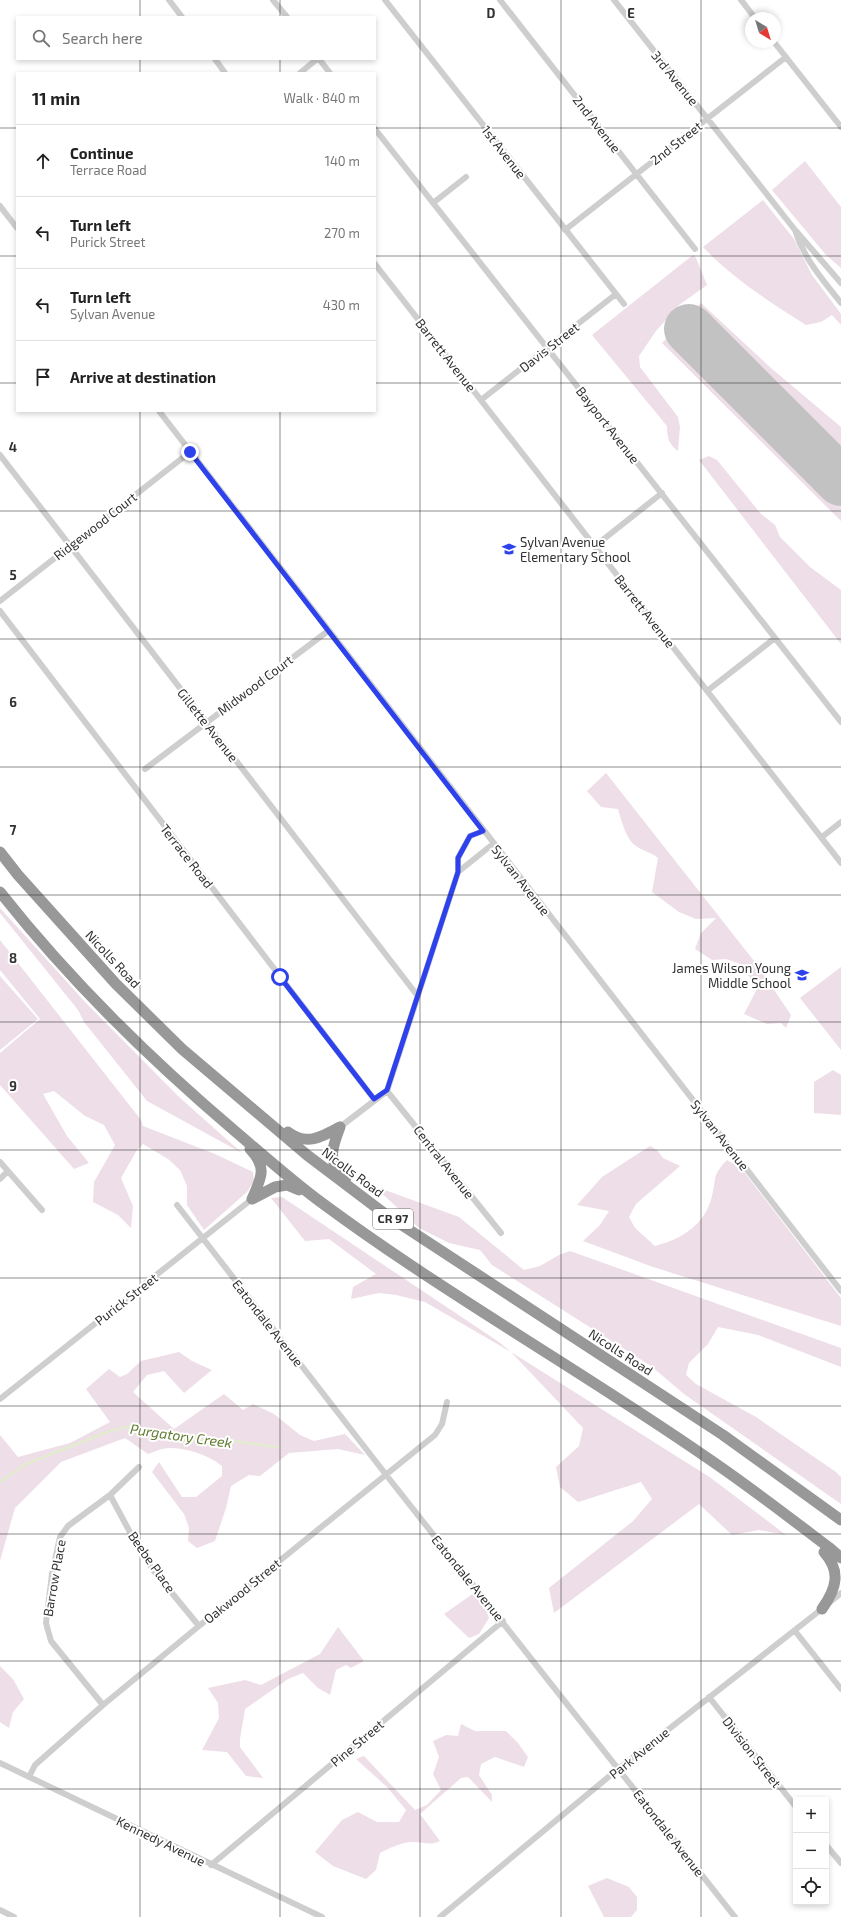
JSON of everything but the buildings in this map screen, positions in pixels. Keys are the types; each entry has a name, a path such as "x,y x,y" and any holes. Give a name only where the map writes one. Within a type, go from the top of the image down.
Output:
{"highway":[{"name":"Nicolls Road","path":"0,852 18,875 116,984 182,1049 307,1155 370,1202 723,1435 841,1520"},
{"name":"CR 97","path":"0,892 20,917 89,995 138,1044 230,1126 316,1198 376,1242 706,1457 831,1549 841,1558"},
{"path":"264,1119 272,1119 295,1138 310,1140 322,1137 340,1127"},
{"path":"230,1126 257,1157 262,1167 262,1176 252,1199"},
{"path":"340,1127 332,1146 332,1162 339,1172 361,1189 370,1202"},
{"path":"252,1199 275,1187 287,1185 316,1198"},
{"path":"747,1487 770,1508 830,1557 836,1565 838,1574 837,1584 822,1609"}],"street":[{"path":"169,0 181,16"},
{"path":"273,0 286,16"},
{"name":"1st Avenue","path":"385,0 624,304"},
{"name":"2nd Avenue","path":"500,0 695,249"},
{"name":"3rd Avenue","path":"614,0 708,118 794,230"},
{"path":"741,0 750,12"},
{"path":"779,48 841,127"},
{"name":"2nd Street","path":"565,230 786,57"},
{"path":"216,60 225,72"},
{"path":"301,72 317,60"},
{"path":"319,60 329,72"},
{"name":"Bayport Avenue","path":"376,130 841,722"},
{"path":"433,203 466,177"},
{"path":"0,206 16,227"},
{"path":"794,230 817,253 841,283"},
{"path":"794,230 799,243 812,266 841,303"},
{"name":"Barrett Avenue","path":"376,265 841,863"},
{"name":"Davis Street","path":"481,400 616,294"},
{"name":"Sylvan Avenue","path":"160,412 493,844 841,1291"},
{"name":"Ridgewood Court","path":"0,601 190,452"},
{"name":"Gillette Avenue","path":"0,456 417,995"},
{"path":"594,546 662,493"},
{"name":"Terrace Road","path":"0,611 374,1099"},
{"name":"Midwood Court","path":"145,769 328,630"},
{"path":"707,691 775,638"},
{"path":"822,838 841,822"},
{"path":"340,1127 387,1090 458,872 458,858 470,836 483,831"},
{"path":"458,872 493,844"},
{"name":"Central Avenue","path":"387,1090 501,1233"},
{"path":"0,1162 42,1210"},
{"path":"0,1179 8,1171"},
{"name":"Purick Street","path":"0,1399 252,1199"},
{"name":"Eatondale Avenue","path":"177,1205 387,1476 735,1917"},
{"name":"Oakwood Street","path":"29,1777 35,1765 103,1705 199,1626 387,1476 435,1435 442,1424 446,1402"},
{"name":"Barrow Place","path":"103,1705 51,1641 46,1623 52,1574 60,1536 68,1526 110,1495 140,1467"},
{"name":"Beebe Place","path":"110,1495 132,1536 153,1570 199,1626"},
{"name":"Park Avenue","path":"440,1917 618,1768 795,1631 840,1594"},
{"name":"Pine Street","path":"211,1865 503,1622"},
{"path":"795,1631 841,1689"},
{"name":"Division Street","path":"709,1697 793,1803"},
{"name":"Kennedy Avenue","path":"0,1763 322,1917"},
{"path":"829,1849 841,1864"},
{"path":"0,1910 14,1917"}],"shaded area":[{"path":"805,161 841,207 841,268 826,255 772,190"},
{"path":"763,200 794,239 812,275 841,314 841,325 832,315 821,322 806,325 739,279 703,247"},
{"path":"693,255 696,258 707,285 679,305 656,331 639,356 640,367 678,417 680,427 678,451 672,446 669,440 667,426 592,335"},
{"path":"701,303 771,368 841,427 841,521 662,343"},
{"path":"709,456 717,460 761,514 775,525 780,537 810,567 841,590 841,644 699,460"},
{"path":"606,773 758,966 791,1015 786,1028 781,1023 767,1024 744,1014 758,987 738,963 726,959 712,960 695,949 701,933 716,918 696,919 679,912 652,892 658,858 632,843 624,829 618,809 601,807 587,791"},
{"path":"0,908 85,1002 178,1096 242,1153 147,1101 84,1022 78,1010 0,913"},
{"path":"0,940 141,1120 143,1126 215,1154 253,1172 254,1181 247,1192 204,1230 187,1205 187,1186 180,1170 168,1159 143,1144 137,1150 121,1178 133,1206 131,1228 118,1215 93,1202 94,1182 115,1145 104,1125 85,1116 54,1091 43,1094 67,1136 89,1163 74,1169 0,1085 0,1053 40,1019 0,970"},
{"path":"841,967 841,1050 800,998"},
{"path":"0,976 38,1019 0,1050"},
{"path":"833,1070 841,1075 841,1115 814,1113 814,1082"},
{"path":"650,1146 657,1150 663,1158 680,1166 636,1204 629,1217 635,1228 655,1246 683,1235 698,1223 704,1215 709,1206 717,1173 727,1160 741,1168 841,1298 841,1326 653,1267 583,1241 600,1225 609,1211 577,1205 602,1177"},
{"path":"374,1186 459,1217 524,1270 540,1266 559,1255 570,1251 841,1348 841,1367 758,1335 718,1327 708,1344 689,1363 686,1375 696,1384 756,1417 836,1472 841,1477 841,1504 684,1394 651,1366 492,1265 480,1250 449,1243 419,1228"},
{"path":"282,1197 499,1342 511,1352 425,1302 396,1295 379,1293 351,1299 353,1287 376,1274 329,1239 305,1241 271,1198"},
{"path":"179,1352 192,1361 212,1370 184,1393 164,1371 147,1375 133,1392 174,1429 224,1394 243,1410 253,1404 274,1414 300,1435 314,1441 345,1434 365,1455 338,1449 289,1453 260,1476 249,1475 231,1486 226,1508 215,1541 197,1548 188,1541 189,1528 184,1514 152,1472 159,1462 182,1497 196,1497 222,1476 222,1466 204,1455 183,1449 166,1448 148,1454 125,1438 61,1462 15,1508 0,1561 0,1435 18,1457 70,1443 110,1422 86,1389 109,1369 120,1377 127,1374 141,1361"},
{"path":"511,1352 711,1478 786,1535 759,1530 732,1535 699,1504 554,1613 549,1588 633,1521 652,1499 641,1482 578,1502 560,1487 556,1467 579,1446 583,1428"},
{"path":"474,1593 486,1610 489,1618 479,1634 469,1638 444,1614"},
{"path":"338,1627 364,1661 351,1668 346,1665 336,1670 330,1695 318,1688 303,1673 288,1679 245,1709 240,1747 263,1778 246,1776 227,1752 202,1750 219,1718 218,1703 208,1688 245,1680 261,1685 320,1654"},
{"path":"0,1666 13,1679 24,1699 13,1712 9,1728 0,1722"},
{"path":"461,1724 475,1731 506,1731 518,1743 528,1757 524,1767 495,1757 481,1764 479,1775 492,1795 492,1802 468,1777 461,1778 420,1814 440,1841 430,1844 413,1842 404,1843 380,1853 376,1870 366,1879 333,1866 315,1852 342,1820 358,1812 377,1822 399,1822 406,1810 387,1787 356,1759 364,1756 415,1810 427,1805 441,1790 433,1774 439,1757 433,1741 446,1735 458,1736"},
{"path":"607,1878 629,1887 637,1897 637,1910 631,1917 604,1917 588,1886"}],"waterway":[{"name":"Purgatory Creek","path":"0,1482 26,1464 110,1431 131,1426 186,1439 232,1441 278,1447"}],"runway":[{"path":"689,329 841,481"}],"place":[{"name":"Sylvan Avenue Elementary School","path":"509,549"},
{"name":"James Wilson Young Middle School","path":"802,975"}],"route":[{"path":"190,452 483,831 470,836 458,858 458,872 387,1090 374,1099 280,977"}]}
